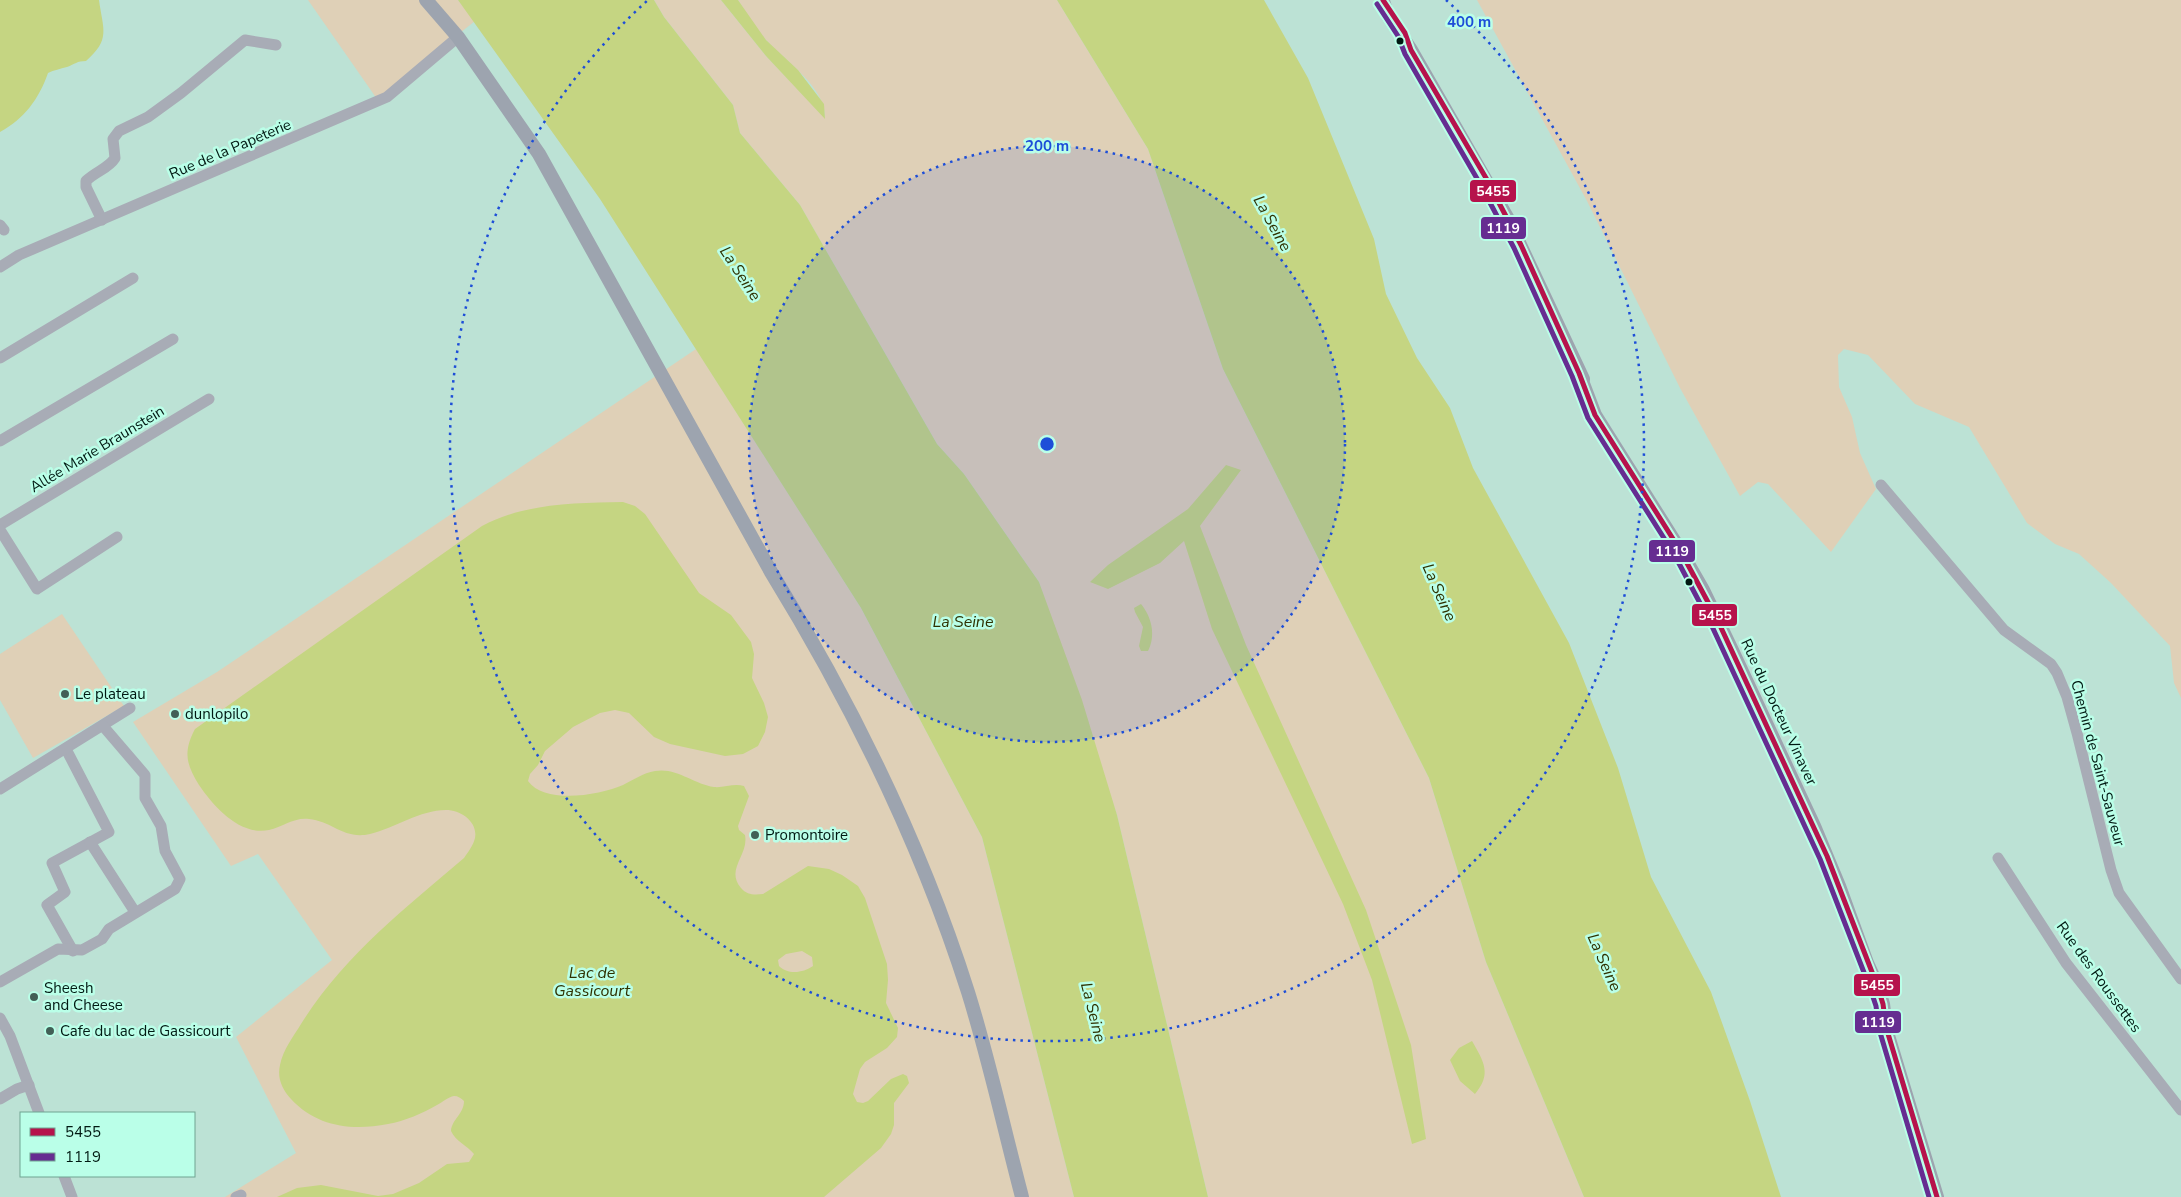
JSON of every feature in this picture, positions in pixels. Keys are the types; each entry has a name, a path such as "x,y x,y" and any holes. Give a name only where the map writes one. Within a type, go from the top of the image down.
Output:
{"main road":[{"path":"426,0 458,37 539,154 770,572 807,630 869,747 934,896 967,990 988,1058 1022,1197"},
{"name":"Rue du Docteur Vinaver","path":"1383,0 1406,33 1412,50 1508,219 1579,373 1608,425 1624,460 1680,550 1727,639 1814,826 1847,906 1867,963 1872,992 1886,1027 1937,1197"}],"street":[{"name":"Rue de la Papeterie","path":"0,267 19,255 387,97 458,37"},
{"path":"102,220 86,187 86,180 110,166 115,158 113,139 119,131 148,117 245,40 276,44"},
{"path":"0,358 133,278"},
{"path":"0,441 173,339"},
{"name":"Allée Marie Braunstein","path":"0,525 209,400"},
{"name":"Chemin de Saint-Sauveur","path":"1881,485 2004,630 2051,664 2057,673 2067,697 2111,870 2119,893 2181,979"},
{"path":"0,530 37,588 117,537"},
{"path":"0,789 130,708"},
{"path":"0,982 58,950 82,950 102,939 108,928 175,889 180,878 164,851 161,826 145,798 145,775 103,726"},
{"path":"66,749 109,832 52,862 65,892 47,905 73,951"},
{"path":"90,842 135,912"},
{"name":"Rue des Roussettes","path":"1998,858 2066,963 2181,1110"},
{"path":"0,1018 10,1036 39,1112"},
{"path":"0,1099 17,1089 29,1085"},
{"path":"64,1177 72,1197"}],"shaded area":[{"path":"308,0 458,0 475,21 377,99"},
{"path":"654,0 721,0 766,56 825,118 824,107 812,85 765,39 738,0 1057,0 1148,149 1223,369 1429,778 1486,962 1584,1197 1208,1197 1117,815 1039,582 964,474 937,444 800,205 740,133 733,105 664,17"},
{"path":"1477,0 2181,0 2181,698 2174,683 2170,646 2111,583 2079,554 2055,544 2027,523 1969,427 1915,404 1868,355 1844,349 1838,355 1839,387 1852,417 1860,453 1876,489 1831,552 1768,484 1758,482 1740,496 1680,388 1587,201"},
{"path":"696,349 861,608 982,837 1074,1197 225,1197 296,1153 236,1037 332,960 258,854 231,866 133,722 217,672"},
{"path":"62,614 124,706 33,758 0,700 0,654"}],"water":[{"path":"0,0 99,0 103,34 99,46 86,61 48,73 30,107 9,127 0,132"},
{"name":"La Seine","path":"458,0 654,0 664,17 733,105 740,133 800,205 937,444 964,474 1039,582 1082,700 1117,815 1208,1197 1074,1197 982,837 861,608 600,199"},
{"path":"721,0 738,0 766,40 798,70 824,104 825,119 766,56"},
{"path":"1057,0 1264,0 1308,78 1374,239 1386,294 1417,358 1450,408 1473,468 1569,643 1618,768 1651,877 1711,992 1750,1101 1781,1197 1584,1197 1486,962 1429,778 1223,369 1148,149"},
{"path":"1226,465 1241,470 1200,526 1246,645 1366,910 1411,1045 1426,1139 1412,1144 1372,980 1343,904 1212,629 1184,541 1160,563 1108,589 1090,582 1108,565 1188,509"},
{"name":"Lac de Gassicourt","path":"623,502 635,506 645,514 699,593 731,615 751,642 754,654 752,678 764,703 768,717 765,732 758,746 743,754 725,756 670,744 654,737 629,713 615,710 600,713 573,727 545,751 538,765 530,774 528,781 536,788 547,793 573,796 613,789 646,773 663,770 714,787 744,786 749,796 738,826 739,830 745,835 745,842 735,875 743,890 751,894 763,894 808,866 829,869 858,886 865,898 887,964 886,1003 898,1028 897,1037 887,1048 865,1062 860,1069 853,1094 857,1102 863,1103 868,1101 891,1079 903,1074 907,1076 909,1083 894,1103 894,1125 891,1134 881,1148 824,1197 277,1197 297,1188 321,1185 378,1196 393,1194 419,1183 447,1164 469,1162 474,1154 451,1131 453,1123 463,1106 464,1101 458,1097 450,1097 420,1114 394,1123 348,1127 324,1121 312,1116 301,1108 285,1091 281,1083 279,1070 283,1054 301,1024 336,977 355,955 397,915 464,858 473,844 475,832 474,827 467,818 457,812 446,810 427,813 370,834 361,835 345,832 317,820 309,819 293,821 269,830 258,831 248,829 229,818 220,810 199,785 191,771 188,758 191,737 195,729 482,526 498,518 533,509 569,504","holes":["802,951 812,957 813,966 805,970 791,972 779,966 778,960 786,954"]},
{"path":"1141,604 1148,615 1152,627 1152,639 1148,651 1141,651 1139,646 1143,627 1134,608"},
{"path":"1472,1041 1483,1062 1485,1074 1475,1094 1460,1081 1450,1060 1459,1048"}],"transit line":[{"name":"5455","path":"1383,0 1405,33 1411,50 1486,178 1521,245 1579,373 1595,415 1680,550 1717,619 1827,856 1877,985 1883,1004 1886,1027 1937,1197"},
{"name":"1119","path":"1377,4 1398,36 1405,54 1479,182 1514,248 1572,376 1588,418 1674,554 1710,622 1820,859 1876,1006 1879,1029 1929,1197"}],"place":[{"name":"Le plateau","path":"65,694"},
{"name":"dunlopilo","path":"175,714"},
{"name":"Promontoire","path":"755,835"},
{"name":"Sheesh and Cheese","path":"34,997"},
{"name":"Cafe du lac de Gassicourt","path":"50,1031"}]}
